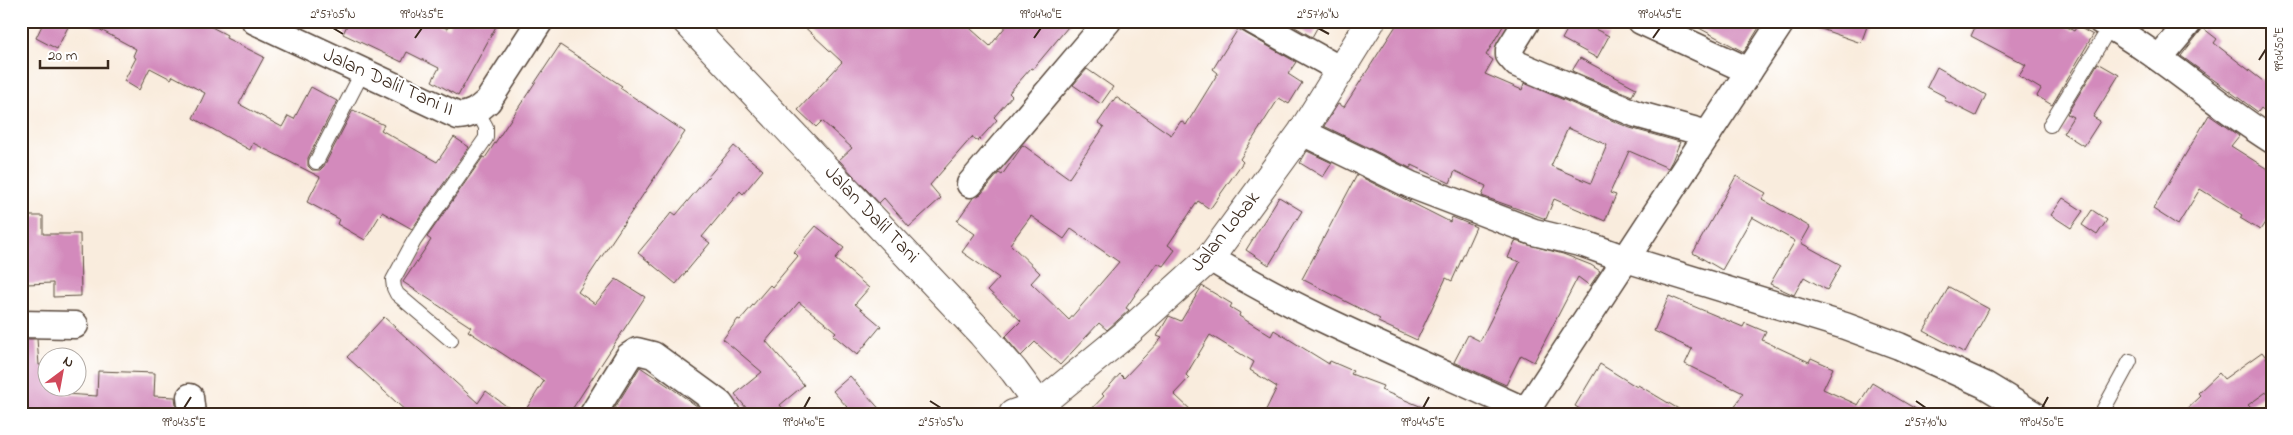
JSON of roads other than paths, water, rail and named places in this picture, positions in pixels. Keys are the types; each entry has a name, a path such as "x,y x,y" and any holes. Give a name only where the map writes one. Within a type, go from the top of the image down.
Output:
{"street":[{"name":"Jalan Dalil Tani II","path":"255,21 362,73 458,116 469,115 477,111 488,101 540,21"},
{"name":"Jalan Dalil Tani","path":"686,21 982,334 1043,409"},
{"path":"970,184 1108,21"},
{"path":"1253,21 1341,70"},
{"name":"Jalan Lobak","path":"1043,409 1210,258 1302,132 1371,21"},
{"path":"1527,21 1509,50 1509,55 1517,64 1636,114 1708,134"},
{"path":"1641,21 1749,71"},
{"path":"1210,258 1257,287 1377,346 1529,412 1626,259 1782,21"},
{"path":"2160,58 2190,21"},
{"path":"2105,24 2160,58 2238,119 2272,140"},
{"path":"1302,132 1411,185 1534,232 1584,244 1626,259 1845,326 1899,346 1984,385 2033,414"},
{"path":"21,324 76,325"},
{"path":"593,414 629,356 637,351 652,355 720,404 727,414"},
{"path":"1013,414 1043,409"}],"lane":[{"path":"2050,125 2105,24"},
{"path":"316,162 362,73"},
{"path":"451,340 397,294 393,280 414,241 486,138 486,127 477,111"},
{"path":"2101,414 2130,362"}]}
